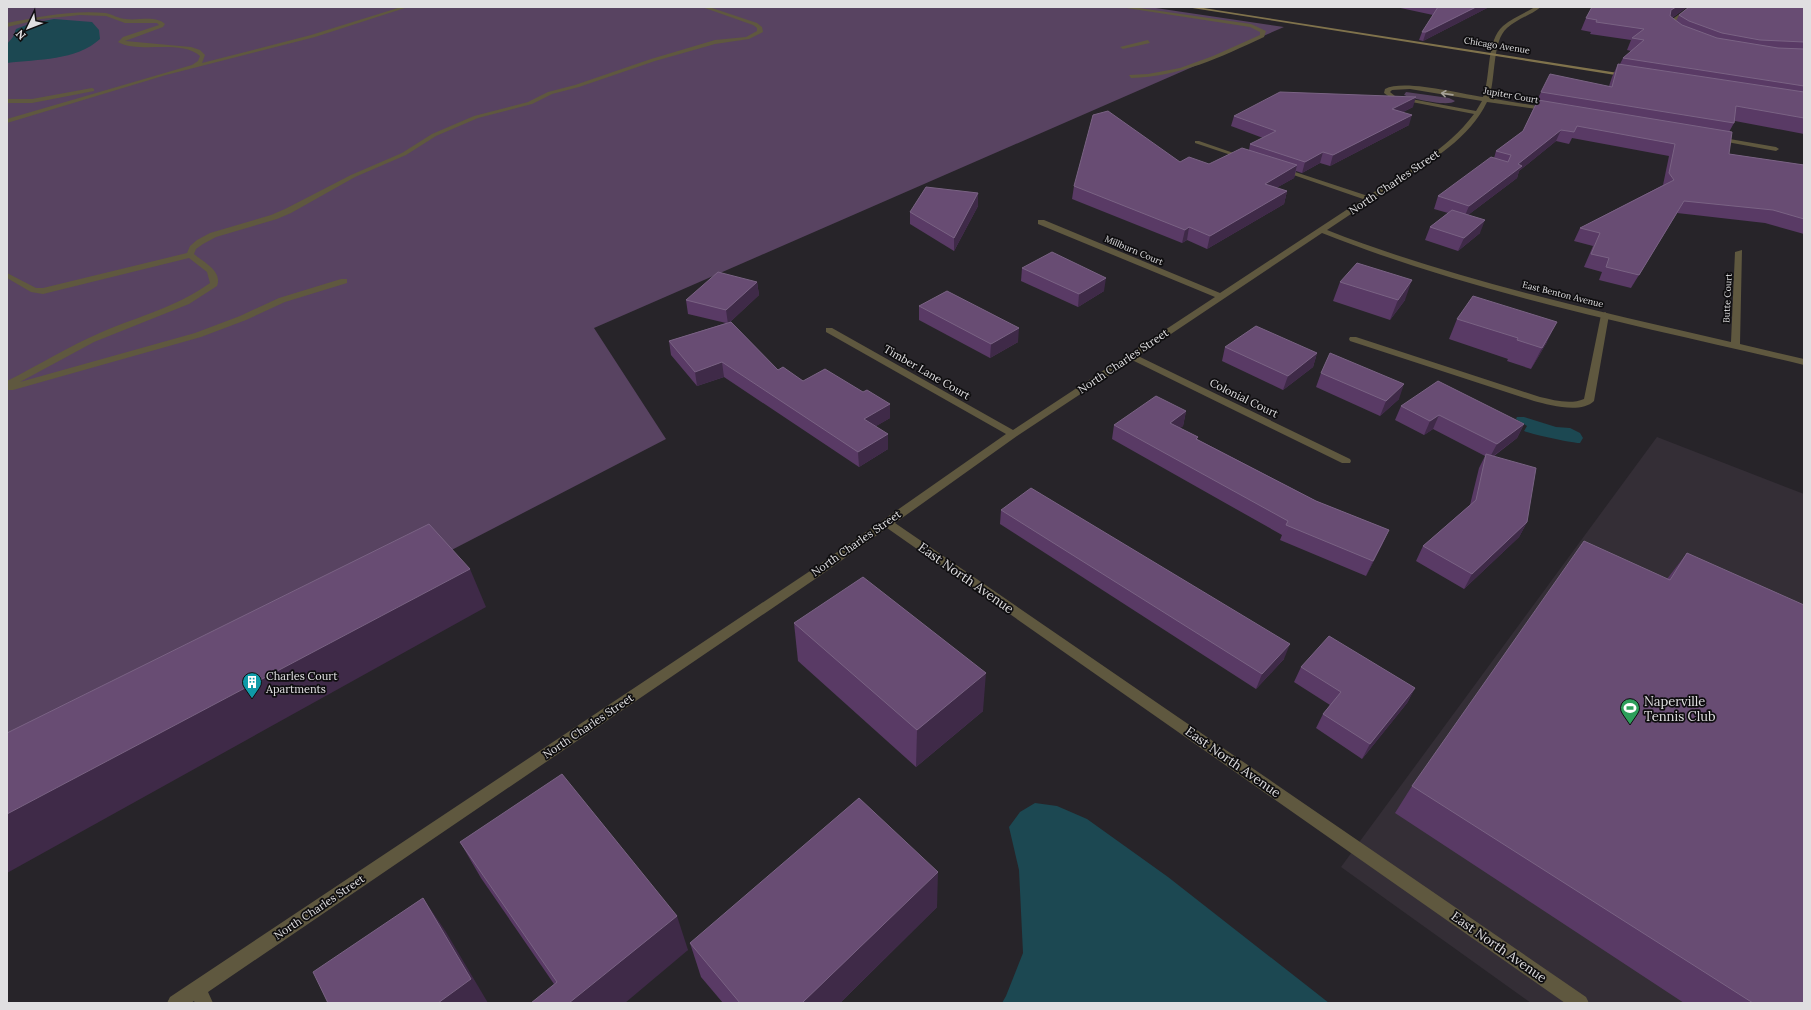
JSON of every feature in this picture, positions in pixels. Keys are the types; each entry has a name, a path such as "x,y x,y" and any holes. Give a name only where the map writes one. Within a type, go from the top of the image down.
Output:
{"main road":[{"name":"Chicago Avenue","path":"1188,7 1634,76"}],"street":[{"path":"7,121 138,82 294,42 406,7"},
{"path":"190,255 193,248 200,242 213,235 274,217 288,211 353,176 404,154 434,135 476,117 530,103 550,93 577,86 653,60 715,42 748,38 760,32 759,27 755,24 704,7"},
{"path":"1122,7 1252,26 1263,31 1262,36 1174,72 1158,76 1131,76"},
{"name":"North Charles Street","path":"176,1003 201,996 810,576 1013,434 1438,153 1459,136 1479,113 1486,100 1496,39 1504,27 1539,7"},
{"path":"1674,35 1668,27 1670,23 1693,7"},
{"path":"7,25 41,18 80,14 106,16 125,21 158,21 162,24 161,26 124,38 121,42 177,47 200,52 203,56 202,59 193,67"},
{"path":"1123,47 1148,42"},
{"path":"7,101 32,100 138,82"},
{"name":"Jupiter Court","path":"1479,113 1393,97 1387,93 1387,90 1391,88 1410,87 1556,111"},
{"path":"1713,139 1776,149"},
{"path":"1197,142 1256,161"},
{"path":"1270,166 1369,199"},
{"name":"Millburn Court","path":"1041,222 1220,296"},
{"name":"East Benton Avenue","path":"1321,230 1401,260 1460,278 1605,315 1804,362"},
{"name":"Butte Court","path":"1735,346 1739,252"},
{"path":"7,275 34,290 44,291 190,255 211,270 214,278 214,284 206,291 162,312 91,340 7,385"},
{"path":"7,389 198,335 243,318 282,300 344,281"},
{"path":"1353,339 1537,399 1563,405 1580,405 1589,401 1603,337 1605,315"},
{"name":"Timber Lane Court","path":"829,330 1013,434"},
{"name":"Colonial Court","path":"1131,356 1346,460"},
{"name":"East North Avenue","path":"886,522 1580,1003"}],"shaded area":[{"path":"7,7 1149,7 1284,27 594,328 666,439 7,780"},
{"path":"1406,92 1449,98 1455,101 1451,103 1430,102 1404,95"},
{"name":"Naperville Tennis Club","path":"1657,437 1804,494 1804,1003 1531,1003 1341,867"}],"water":[{"path":"54,19 92,22 99,30 100,39 80,51 68,55 56,58 7,63 7,44 13,37 16,29 29,24"},
{"path":"1517,417 1524,417 1556,427 1570,428 1580,433 1583,438 1580,443 1577,443 1527,432 1524,431 1527,426 1516,419"},
{"path":"1035,803 1057,806 1087,819 1168,877 1329,1003 1002,1003 1023,953 1019,870 1009,827 1020,812"}],"building":[{"path":"1438,7 1476,7 1426,32 1422,32"},
{"path":"1592,7 1676,7 1671,10 1670,16 1682,25 1717,38 1778,48 1804,49 1804,86 1623,58 1644,40 1632,38 1644,29 1596,22 1597,20 1586,18"},
{"path":"1689,7 1804,7 1804,42 1760,40 1722,33 1689,21 1679,15"},
{"path":"1618,64 1804,92 1804,118 1736,106 1734,123 1541,92 1550,74 1612,87"},
{"path":"1280,92 1416,97 1392,109 1412,115 1333,155 1323,152 1305,162 1250,144 1276,131 1234,116"},
{"path":"1538,100 1732,132 1729,154 1804,165 1804,219 1773,210 1684,201 1639,275 1606,267 1609,258 1591,254 1600,233 1580,228 1674,180 1669,173 1675,144 1577,126 1574,132 1561,130 1518,164 1522,166 1469,206 1438,196 1491,157 1508,162 1511,155 1496,151 1523,131"},
{"path":"1108,111 1180,162 1189,157 1209,164 1242,148 1297,165 1265,184 1287,191 1210,236 1189,227 1185,230 1074,186 1093,115"},
{"path":"926,187 978,193 954,238 910,212"},
{"path":"1452,210 1485,220 1464,238 1430,227"},
{"path":"1052,252 1106,278 1079,294 1022,268"},
{"path":"1357,263 1412,280 1398,300 1340,282"},
{"path":"718,272 757,282 726,310 686,300"},
{"path":"947,291 1019,328 991,344 919,306"},
{"path":"1473,296 1557,322 1542,348 1517,340 1518,338 1457,319"},
{"path":"731,322 778,370 783,367 803,381 825,369 863,392 867,390 890,404 864,419 888,434 858,452 722,362 695,372 669,341"},
{"path":"1256,326 1317,353 1288,376 1225,347"},
{"path":"1330,353 1404,384 1386,401 1321,373"},
{"path":"1438,381 1524,424 1497,444 1439,415 1430,421 1401,406"},
{"path":"1156,396 1186,411 1170,423 1198,437 1196,439 1316,501 1389,530 1373,561 1286,525 1288,521 1114,425"},
{"path":"1486,454 1536,468 1527,522 1472,574 1423,546 1476,500"},
{"path":"1031,488 1290,644 1262,674 1001,510"},
{"path":"429,524 470,569 7,814 7,733"},
{"name":"Naperville Tennis Club","path":"1584,541 1670,580 1687,553 1804,605 1804,1003 1753,1003 1412,786"},
{"path":"863,577 986,673 917,730 794,623"},
{"path":"1329,636 1415,688 1370,744 1323,714 1341,692 1301,667"},
{"path":"562,774 677,916 569,1003 531,1003 557,982 460,842"},
{"path":"859,798 938,872 802,1003 740,1003 690,943"},
{"path":"423,898 471,979 438,1003 328,1003 313,972"}],"place":[{"name":"Charles Court Apartments","path":"252,699"},
{"name":"Naperville Tennis Club","path":"1630,725"}]}
